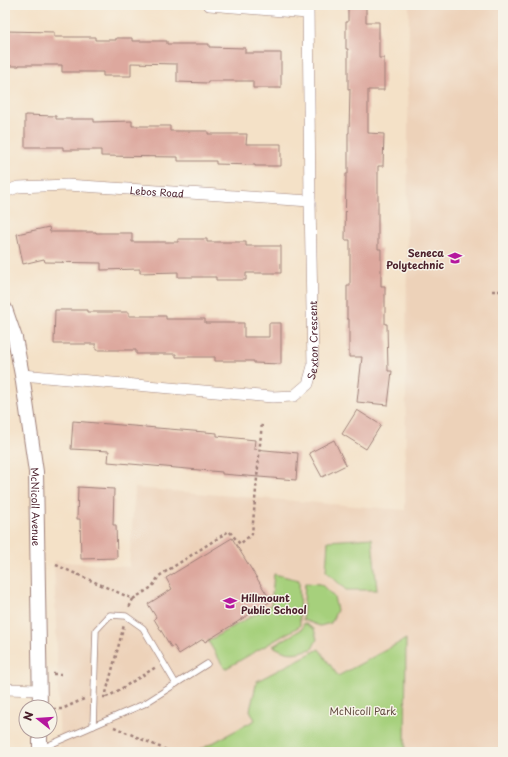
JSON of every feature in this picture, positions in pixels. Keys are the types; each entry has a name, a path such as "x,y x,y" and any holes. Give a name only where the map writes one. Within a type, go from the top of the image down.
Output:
{"street":[{"path":"209,5 307,9"},
{"name":"Sexton Crescent","path":"22,375 272,397 294,396 308,384 313,366 307,9"},
{"name":"Lebos Road","path":"5,192 18,187 67,185 310,200"},
{"name":"McNicoll Avenue","path":"5,309 15,338 36,472 40,699"},
{"path":"5,689 40,690"},
{"path":"40,739 40,751"}],"lane":[{"path":"93,726 96,630 110,615 126,616 143,628 176,684"},
{"path":"40,751 144,704 207,664"}],"path":[{"path":"492,291 503,291"},
{"path":"132,599 152,587 159,576 229,531 240,544 252,534 262,422"},
{"path":"105,697 111,695 163,663"},
{"path":"102,722 171,752"}],"shaded area":[{"path":"409,5 503,5 503,752 405,752 405,639 196,752 60,752 54,561 129,567 135,488 405,510"}],"green space":[{"path":"372,538 377,590 346,590 326,571 328,541"},
{"path":"274,574 299,580 300,626 225,669 208,641 271,605"},
{"path":"305,583 321,584 334,597 337,610 331,623 320,626 303,620"},
{"path":"304,623 314,629 317,639 312,649 292,653 273,646 302,629"},
{"name":"McNicoll Park","path":"406,639 405,752 196,752 255,720 250,710 257,681 319,649 338,676"}],"building":[{"path":"348,5 366,5 366,22 379,22 379,58 384,58 384,90 368,90 368,133 384,134 383,166 378,166 378,249 381,249 381,286 385,286 385,324 387,324 388,371 392,371 388,405 357,402 362,357 349,357 347,286 350,286 350,240 345,240 350,89 348,89 348,49 346,49 346,22 348,22"},
{"path":"5,31 54,32 54,37 95,37 95,40 132,38 132,41 167,41 167,44 209,44 209,47 245,48 245,53 281,53 281,88 253,88 253,81 208,81 208,83 177,82 177,64 131,63 131,76 103,76 103,72 62,72 62,65 5,66"},
{"path":"25,115 56,116 56,119 94,119 94,122 132,121 132,126 170,126 170,131 208,131 208,134 247,134 246,144 281,144 281,166 216,164 216,161 178,161 178,157 101,156 101,150 63,150 63,147 25,147"},
{"path":"49,227 50,232 132,233 132,242 178,242 178,239 207,239 207,242 246,242 246,246 281,246 281,273 246,273 246,280 216,280 216,277 178,277 178,272 140,273 140,269 101,270 101,263 45,262 44,259 23,264 17,234"},
{"path":"55,310 129,312 129,316 166,316 166,319 205,319 205,323 244,323 244,337 269,337 269,323 281,323 281,364 254,363 254,361 215,361 215,357 176,357 176,354 136,354 136,350 96,350 96,344 54,344"},
{"path":"357,410 381,425 366,449 342,434"},
{"path":"73,421 217,433 217,436 255,440 254,449 298,453 296,480 108,462 109,451 71,449"},
{"path":"334,440 346,465 322,477 309,453"},
{"path":"78,487 114,489 113,525 116,525 117,558 81,559 80,519 77,519"},
{"path":"232,538 271,601 205,642 203,639 179,654 174,646 171,647 154,619 156,617 148,604 172,589 166,578"}],"place":[{"name":"Seneca Polytechnic","path":"455,258"},
{"name":"Hillmount Public School","path":"230,603"}]}
